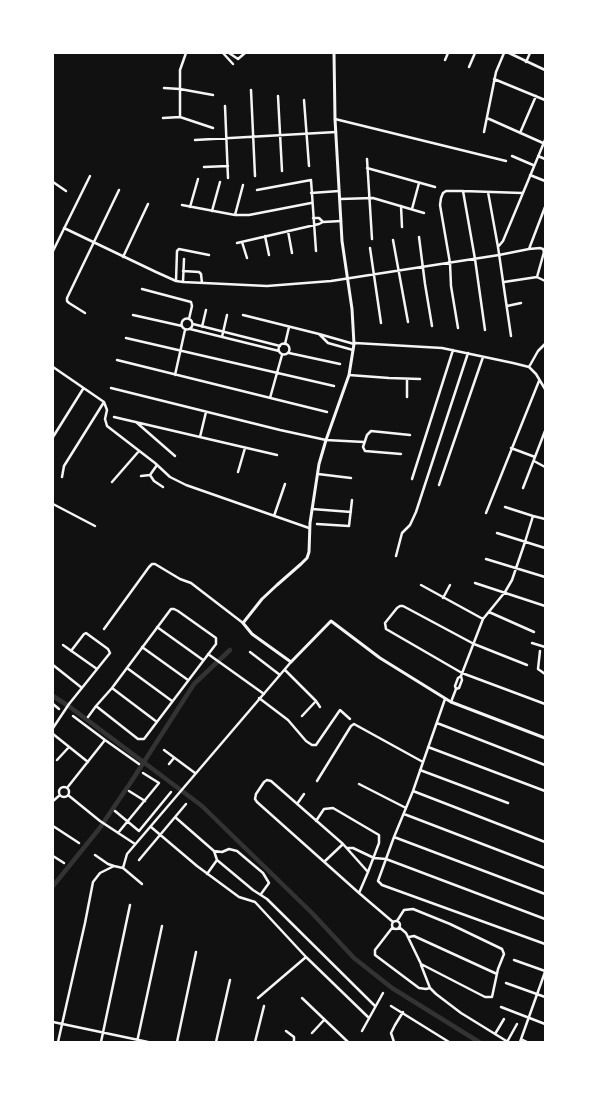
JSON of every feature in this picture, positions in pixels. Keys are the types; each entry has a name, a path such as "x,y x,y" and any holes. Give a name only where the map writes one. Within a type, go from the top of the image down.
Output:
{"street":[{"path":"180,117 180,70 186,53"},
{"path":"223,53 233,64"},
{"path":"229,53 238,59 245,53"},
{"path":"243,624 262,600 307,558 310,547 309,528 318,474 326,440 349,375 354,350 352,309 342,241 335,119 334,53"},
{"path":"445,60 448,53"},
{"path":"469,67 475,53"},
{"path":"484,132 494,79 504,53"},
{"path":"509,53 545,70"},
{"path":"526,62 530,53"},
{"path":"494,79 545,100"},
{"path":"164,88 180,89 213,95"},
{"path":"251,90 255,176"},
{"path":"278,96 282,171"},
{"path":"520,133 536,96"},
{"path":"304,100 309,166"},
{"path":"225,106 228,178"},
{"path":"163,118 180,117 213,128"},
{"path":"487,118 544,142 503,240 498,247"},
{"path":"335,119 506,161"},
{"path":"195,140 226,137 336,132"},
{"path":"512,156 534,166"},
{"path":"538,156 545,159"},
{"path":"367,159 372,239"},
{"path":"204,167 228,166"},
{"path":"368,168 435,188"},
{"path":"530,174 545,181"},
{"path":"53,251 90,176"},
{"path":"190,207 198,179"},
{"path":"257,190 310,180 316,251"},
{"path":"53,182 66,191"},
{"path":"212,211 220,182"},
{"path":"412,209 419,182"},
{"path":"235,215 243,185"},
{"path":"85,313 69,303 67,299 119,190"},
{"path":"311,193 339,191"},
{"path":"458,328 451,286 450,263 440,205 441,198 446,191 522,193"},
{"path":"463,191 475,259 485,330"},
{"path":"488,192 504,282 511,336"},
{"path":"340,199 369,198 424,213"},
{"path":"182,205 235,215 249,216 311,203"},
{"path":"123,257 148,204"},
{"path":"401,206 402,226"},
{"path":"529,249 545,207"},
{"path":"313,218 319,218 323,222"},
{"path":"237,243 323,222 341,221"},
{"path":"64,228 123,257 176,281 183,282 267,286 348,279 540,248 543,249 544,258 537,277"},
{"path":"288,231 292,254"},
{"path":"265,236 269,255"},
{"path":"419,238 432,326"},
{"path":"393,240 408,322"},
{"path":"242,242 247,258"},
{"path":"370,248 381,323"},
{"path":"176,281 177,251 179,249 209,255"},
{"path":"183,282 184,260"},
{"path":"184,271 199,272 201,274 202,283"},
{"path":"504,282 537,277 545,281"},
{"path":"142,289 191,302 192,306 189,319"},
{"path":"507,306 522,303"},
{"path":"202,326 206,310"},
{"path":"133,315 182,326 185,330"},
{"path":"222,337 227,315"},
{"path":"243,315 354,344 429,347 453,350 529,367 536,374 545,389"},
{"path":"189,319 193,324 223,332 280,346 285,344"},
{"path":"182,326 183,320 189,319"},
{"path":"190,329 193,324"},
{"path":"285,344 289,327"},
{"path":"185,330 190,329 279,350"},
{"path":"175,375 185,330"},
{"path":"319,334 328,343 354,350"},
{"path":"126,338 334,386"},
{"path":"285,344 290,347 289,353"},
{"path":"529,367 538,351 545,344"},
{"path":"270,398 282,355 279,350 280,346"},
{"path":"412,479 453,350"},
{"path":"282,355 289,353 340,364"},
{"path":"396,556 402,533 410,525 416,512 468,353"},
{"path":"439,485 483,357"},
{"path":"118,360 327,412"},
{"path":"53,367 104,402 107,410 105,419 107,426 170,477 179,482 309,528"},
{"path":"349,375 420,379"},
{"path":"406,397 407,379"},
{"path":"486,513 540,381"},
{"path":"111,388 326,440 364,442"},
{"path":"53,437 83,389"},
{"path":"62,477 64,466 104,402"},
{"path":"200,437 206,412"},
{"path":"114,417 277,455"},
{"path":"136,422 175,456"},
{"path":"401,454 365,451 363,447 364,442 367,435 371,431 410,435"},
{"path":"523,488 544,437 545,431"},
{"path":"238,472 245,448"},
{"path":"512,448 535,457"},
{"path":"112,482 139,451"},
{"path":"534,461 545,467"},
{"path":"141,476 150,475 157,466"},
{"path":"318,474 351,478"},
{"path":"150,475 154,481 163,487"},
{"path":"274,516 284,484"},
{"path":"317,524 349,526 352,500"},
{"path":"53,504 95,526"},
{"path":"506,507 545,519"},
{"path":"312,509 351,512"},
{"path":"451,702 456,689 459,688 462,680 462,673 484,620 512,580 533,516"},
{"path":"497,533 545,548"},
{"path":"486,559 545,576"},
{"path":"104,629 149,567 152,564 155,564 180,580 191,583 243,624 252,634 291,662"},
{"path":"475,583 545,606"},
{"path":"421,585 484,620"},
{"path":"443,598 450,585"},
{"path":"526,664 474,644 403,606 397,608 385,623 386,629 462,673 545,704"},
{"path":"88,717 96,706 112,688 127,668 168,610 174,608 216,638 216,644 146,737 141,740 96,706"},
{"path":"489,612 534,632"},
{"path":"123,868 127,854 135,844 186,786 259,698 330,622 380,658 451,702 545,738"},
{"path":"157,627 203,660"},
{"path":"53,728 69,704 110,655 108,649 87,634 84,634 71,651"},
{"path":"532,643 545,647"},
{"path":"63,645 97,669"},
{"path":"142,647 188,680"},
{"path":"540,650 538,669 540,672 545,674"},
{"path":"250,652 280,675"},
{"path":"208,654 264,694"},
{"path":"53,666 82,688"},
{"path":"127,668 172,701"},
{"path":"284,670 308,692 320,707"},
{"path":"112,688 157,722"},
{"path":"259,698 288,720 312,746 316,745 340,710 350,719"},
{"path":"446,698 413,791 378,881 382,885 545,944"},
{"path":"302,716 316,701"},
{"path":"53,704 59,709"},
{"path":"72,716 139,764"},
{"path":"436,723 545,765"},
{"path":"317,781 351,726 354,724 423,762"},
{"path":"53,734 88,762"},
{"path":"67,788 105,740"},
{"path":"57,760 69,747"},
{"path":"428,747 545,791"},
{"path":"164,750 195,774"},
{"path":"169,764 174,758"},
{"path":"420,770 508,803"},
{"path":"118,833 159,784 143,773"},
{"path":"368,872 343,844 271,781 267,780 264,782 255,799 256,802 393,922"},
{"path":"359,784 406,808"},
{"path":"60,795 59,789 62,787 67,788"},
{"path":"67,788 69,791 68,795"},
{"path":"129,791 144,801"},
{"path":"413,791 545,842"},
{"path":"115,811 139,830 171,792"},
{"path":"297,804 304,794"},
{"path":"53,800 60,795 64,797 68,795"},
{"path":"68,795 104,824 135,844"},
{"path":"139,860 186,804"},
{"path":"316,821 324,809 333,808 379,836 379,843 374,858 359,893"},
{"path":"404,814 545,868"},
{"path":"176,817 214,852 217,860 253,890 267,899 375,1006"},
{"path":"53,826 79,843"},
{"path":"151,827 207,874 239,897 255,902 306,957 369,1018"},
{"path":"394,837 545,894"},
{"path":"324,862 343,844"},
{"path":"347,848 353,848 374,858 386,859 545,919"},
{"path":"214,852 237,850 263,873 269,883 261,894"},
{"path":"95,855 108,864 123,868 142,884"},
{"path":"53,856 64,863"},
{"path":"207,874 217,860"},
{"path":"58,1042 93,882 100,873 114,866"},
{"path":"101,1042 130,905"},
{"path":"393,922 397,921 404,910 413,909 450,924 502,949 504,954 497,974 492,997 488,998 421,964"},
{"path":"397,921 400,925 399,927 409,937 430,988 442,999 507,1042 517,1024"},
{"path":"393,922 391,925 392,928 375,950 375,955 419,988 430,988"},
{"path":"137,1041 162,926"},
{"path":"392,928 396,929 399,927"},
{"path":"409,937 414,936 497,974"},
{"path":"177,1042 196,952"},
{"path":"258,998 306,957"},
{"path":"514,960 545,971 521,1041 527,1042"},
{"path":"216,1042 230,980"},
{"path":"506,983 545,998"},
{"path":"362,1031 383,993"},
{"path":"302,998 348,1042"},
{"path":"255,1042 264,1006"},
{"path":"392,1006 449,1042"},
{"path":"501,1007 545,1024"},
{"path":"393,1042 391,1033 403,1012"},
{"path":"495,1034 504,1019"},
{"path":"312,1033 324,1020"},
{"path":"53,1022 137,1041 148,1042"},
{"path":"286,1031 294,1037 294,1042"}],"waterway":[{"path":"53,886 99,829 194,684 230,650"},
{"path":"53,696 70,707 202,806 312,913 354,958 392,988 479,1042"}]}
